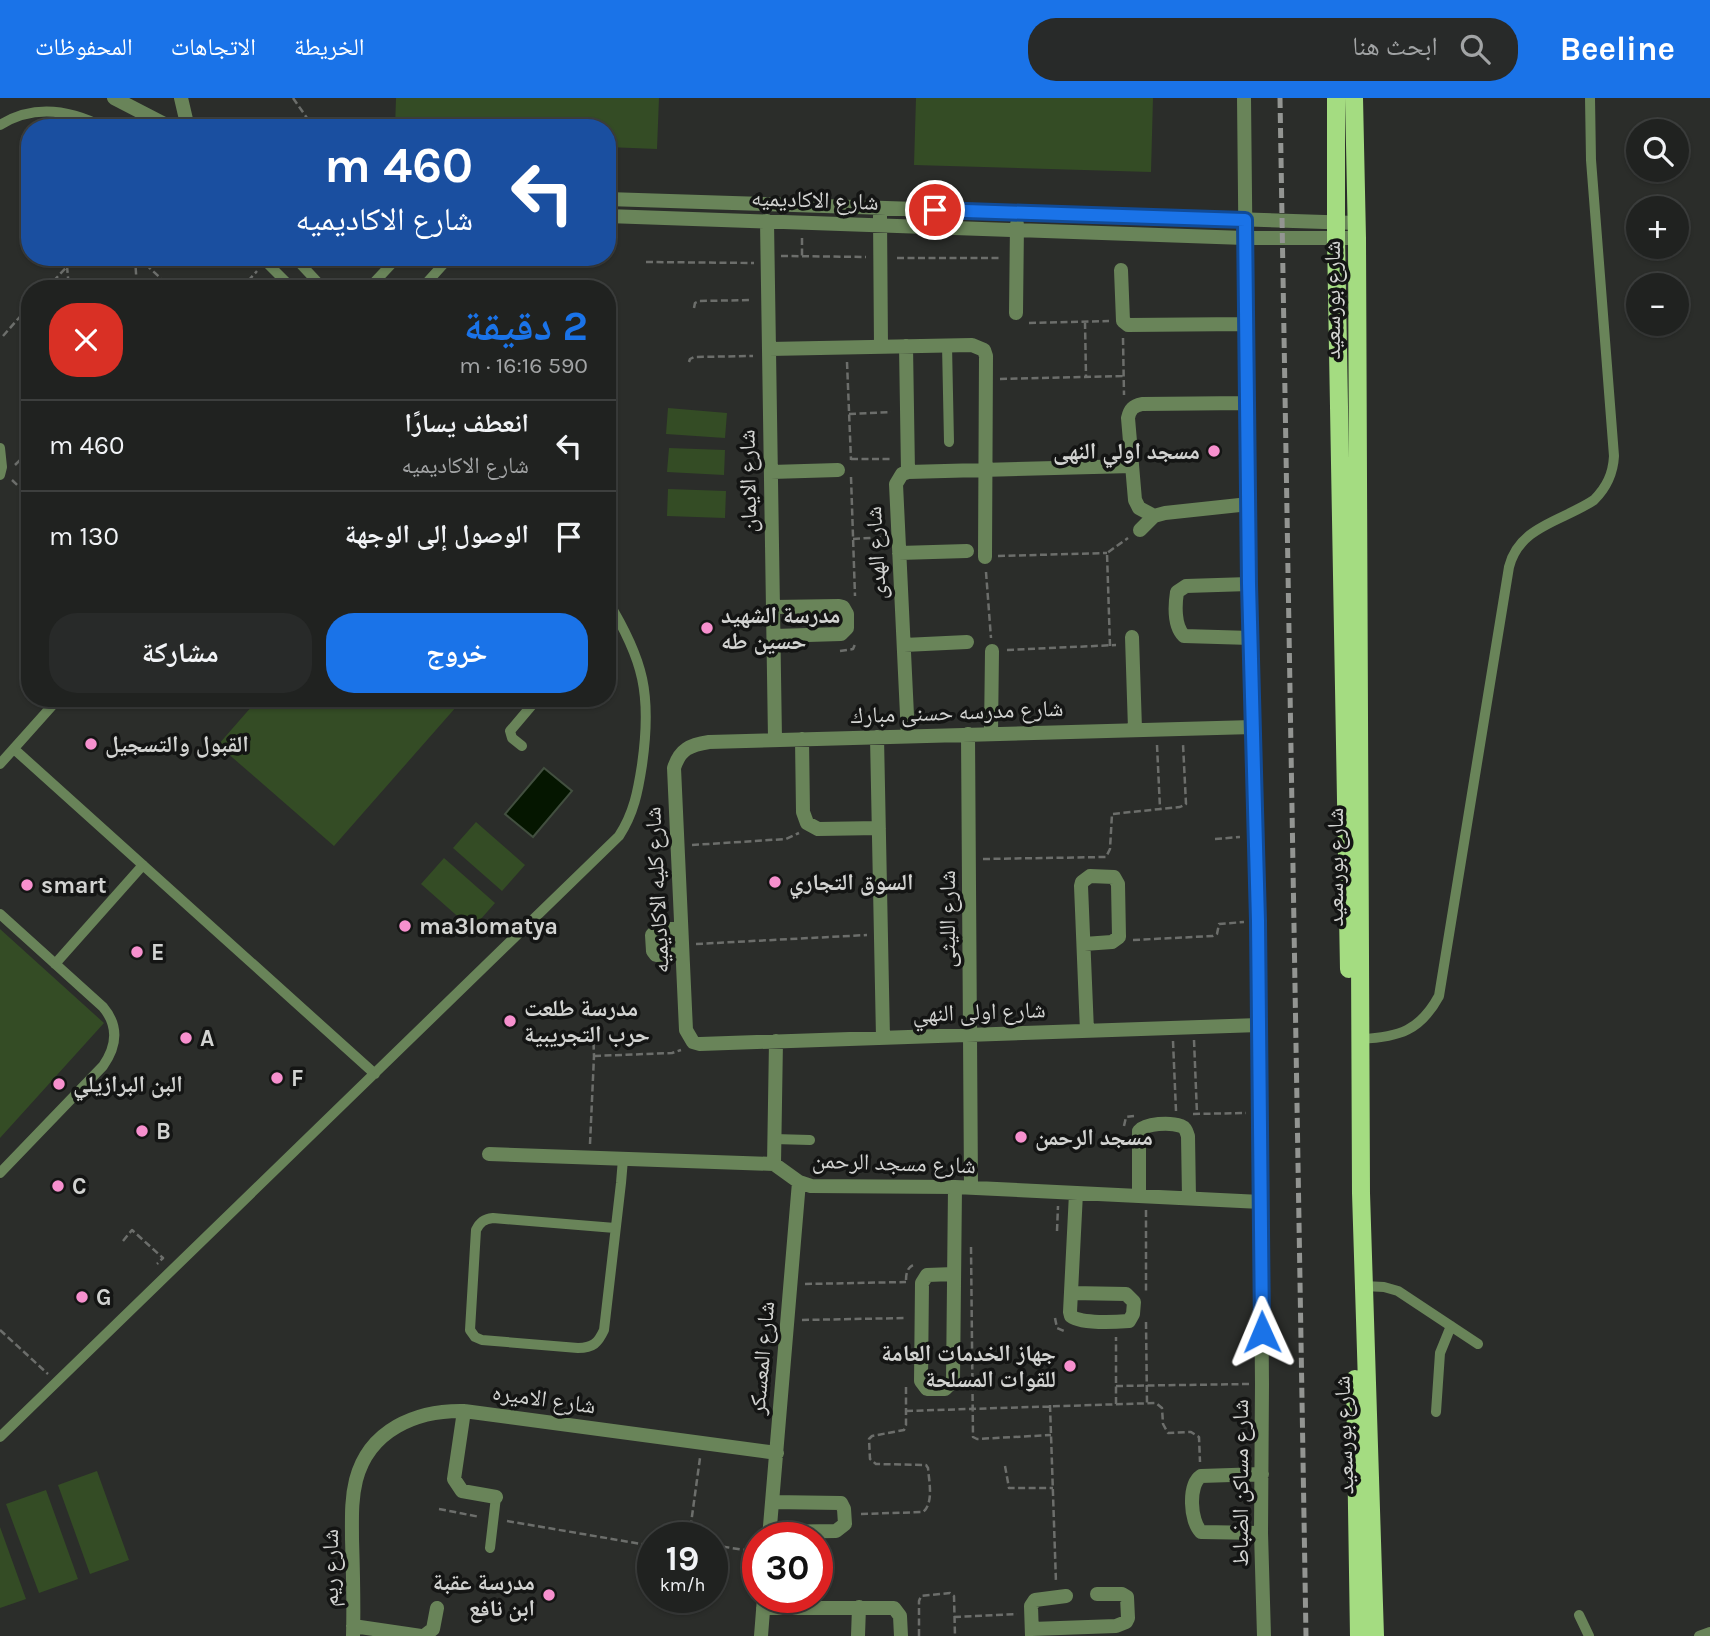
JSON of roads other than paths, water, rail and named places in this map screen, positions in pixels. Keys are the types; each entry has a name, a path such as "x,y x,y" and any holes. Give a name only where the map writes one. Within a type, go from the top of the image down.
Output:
{"main road":[{"name":"شارع بورسعيد","path":"1336,98 1336,231 1359,1286 1375,1636"},
{"name":"شارع بورسعيد","path":"1354,98 1361,1039 1359,1636"}],"street":[{"path":"181,98 186,119"},
{"name":"شارع مساكن الضباط","path":"1244,98 1249,584 1258,921 1261,1533 1264,1636"},
{"path":"120,99 156,119"},
{"name":"شارع الاكاديميه","path":"616,199 1245,220 1336,231"},
{"path":"649,217 650,200"},
{"path":"880,208 881,347"},
{"path":"1016,313 1017,213"},
{"name":"شارع الاكاديميه","path":"616,216 1245,239 1357,231"},
{"name":"شارع الايمان","path":"767,221 775,739"},
{"path":"1121,270 1123,321 1133,326 1246,324"},
{"path":"769,352 947,345 972,345 984,350 985,557"},
{"path":"906,346 908,471 1132,466"},
{"path":"1154,516 1139,508 1135,500 1129,411 1142,404 1247,403"},
{"path":"771,472 845,471"},
{"name":"شارع الهدى","path":"908,471 902,474 896,484 908,736"},
{"path":"1140,530 1154,516 1165,513 1249,504"},
{"path":"899,553 967,551"},
{"path":"1249,584 1181,587 1176,597 1177,625 1184,636 1251,638"},
{"path":"773,607 839,606 843,607 847,614 847,628 841,634 774,636"},
{"path":"1132,641 1135,729"},
{"path":"904,645 967,642"},
{"path":"992,650 992,733"},
{"name":"شارع مدرسه حسنى مبارك","path":"674,768 678,756 695,744 775,739 1254,727"},
{"name":"شارع الليثى","path":"954,1275 927,1275 922,1283 921,1381 927,1389 945,1389 953,1381 954,1275 963,1187 970,1034 968,734"},
{"path":"877,737 883,1038"},
{"path":"802,739 803,812 807,823 818,829 879,828"},
{"name":"شارع كليه الاكاديميه","path":"674,768 682,950 694,1040"},
{"path":"1084,943 1116,941 1119,933 1117,880 1110,875 1090,876 1082,882 1084,943 1087,1031"},
{"path":"681,928 657,930 652,935 653,951 656,955 682,950"},
{"name":"شارع اولى النهي","path":"694,1040 776,1041 1259,1025"},
{"path":"489,1154 774,1164 776,1041"},
{"path":"1139,1196 1139,1131 1148,1125 1179,1125 1188,1136 1189,1198"},
{"name":"شارع مسجد الرحمن","path":"774,1164 799,1182 811,1186 963,1187 1261,1202"},
{"name":"شارع المعسكر","path":"770,1522 799,1182"},
{"path":"1072,1293 1126,1293 1134,1302 1132,1318 1129,1321 1073,1319 1070,1312 1076,1193"},
{"name":"شارع الاميره","path":"352,1500 357,1477 366,1457 380,1439 398,1425 419,1415 441,1410 464,1410 777,1453"},
{"path":"464,1410 454,1479 462,1491 496,1497"},
{"path":"1261,1533 1201,1532 1194,1520 1193,1486 1195,1480 1201,1476 1262,1474"},
{"name":"شارع ريم","path":"352,1500 353,1631"},
{"path":"772,1502 837,1502 843,1505 845,1524 833,1531"},
{"path":"1061,1597 1035,1600 1031,1606 1032,1632 1116,1626 1126,1622 1126,1597 1122,1594 1097,1594"},
{"path":"833,1606 894,1608 901,1616 901,1636"},
{"path":"858,1636 859,1607"},
{"path":"353,1631 423,1636 433,1629 437,1608"},
{"path":"761,1636 763,1613"}],"lane":[{"path":"1361,1039 1386,1037 1410,1029 1426,1016 1439,996 1509,567 1514,552 1531,533 1594,500 1608,484 1611,475 1614,456 1591,160 1590,98"},
{"path":"0,125 10,118 37,111 64,111 87,119"},
{"path":"269,266 284,280"},
{"path":"302,266 316,280"},
{"path":"376,280 390,266"},
{"path":"429,280 442,266"},
{"path":"947,345 949,442"},
{"path":"0,448 3,475"},
{"path":"0,1437 608,848 628,822 638,792 648,715 638,663 616,624"},
{"path":"0,764 51,707"},
{"path":"522,746 512,738 510,731 530,707"},
{"path":"14,749 374,1074"},
{"path":"55,964 143,865"},
{"path":"0,914 110,1015 114,1025 113,1046 103,1066 0,1173"},
{"path":"774,1139 810,1140"},
{"path":"615,1228 493,1218 479,1223 476,1230 470,1330 475,1337 482,1340 590,1348 599,1341 604,1330 623,1159"},
{"path":"1359,1286 1384,1287 1398,1291 1478,1344"},
{"path":"1436,1412 1440,1353 1451,1326"},
{"path":"490,1548 496,1497"},
{"path":"1578,1615 1589,1636"},
{"path":"1699,1636 1710,1632"}],"railway":[{"path":"1280,98 1306,1636"}],"place":[{"name":"مسجد اولي النهى","path":"1214,451"},
{"name":"مدرسة الشهيد حسين طه","path":"707,628"},
{"name":"القبول والتسجيل","path":"91,744"},
{"name":"السوق التجاري","path":"775,882"},
{"name":"smart","path":"27,885"},
{"name":"ma3lomatya","path":"405,926"},
{"name":"E","path":"137,952"},
{"name":"مدرسة طلعت حرب التجريبية","path":"510,1021"},
{"name":"A","path":"186,1038"},
{"name":"F","path":"277,1078"},
{"name":"البن البرازيلي","path":"59,1084"},
{"name":"B","path":"142,1131"},
{"name":"مسجد الرحمن","path":"1021,1137"},
{"name":"C","path":"58,1186"},
{"name":"G","path":"82,1297"},
{"name":"جهاز الخدمات العامة للقوات المسلحة","path":"1070,1366"},
{"name":"مدرسة عقبة ابن نافع","path":"549,1595"}]}
